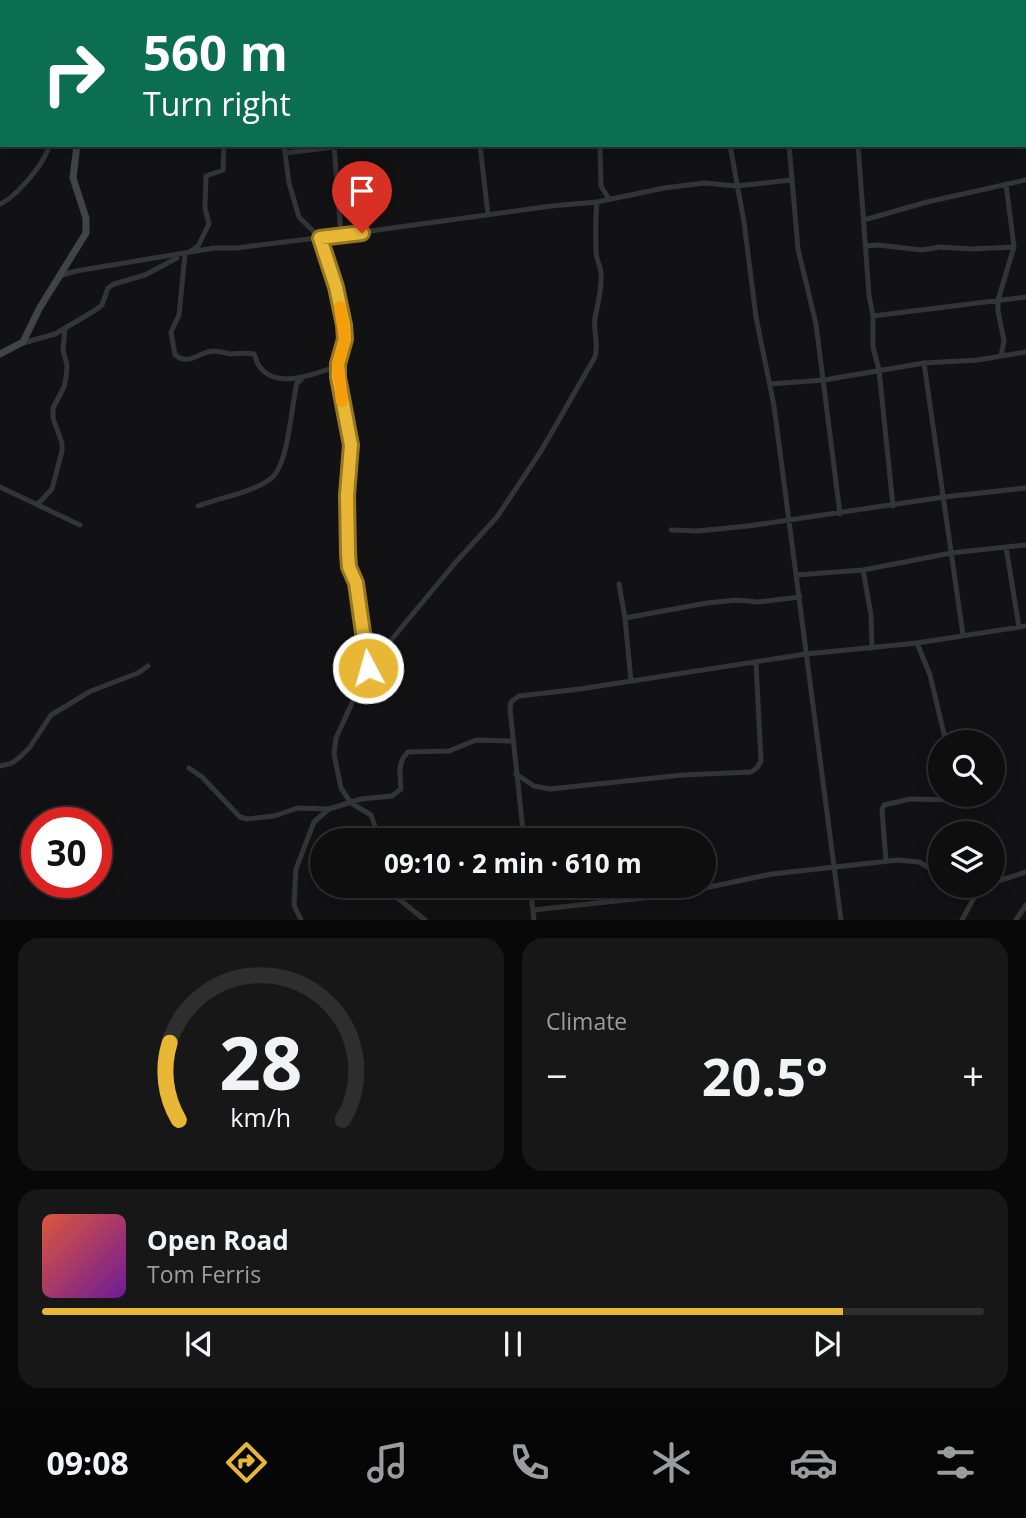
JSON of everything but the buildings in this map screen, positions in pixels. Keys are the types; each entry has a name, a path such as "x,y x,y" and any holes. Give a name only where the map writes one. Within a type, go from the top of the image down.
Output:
{"street":[{"path":"32,0 60,0"},
{"path":"0,204 26,181 48,147"},
{"path":"20,345 39,309 80,246 87,225 73,178 77,147"},
{"path":"0,355 20,345 55,334 102,305 108,288 114,284 145,275 198,246 209,224 205,208 206,176 223,170 227,147"},
{"path":"284,147 289,183 299,217 320,238 336,287 344,325 345,339 338,366 340,398 346,414 351,445 347,495 348,555 349,567 356,583 368,668"},
{"path":"286,153 334,147 341,236"},
{"path":"480,147 488,215"},
{"path":"600,147 601,186 609,199"},
{"path":"730,147 790,520 841,919"},
{"path":"789,147 798,249 816,324 840,514"},
{"path":"858,147 869,295 873,316 873,347 879,370 893,506"},
{"path":"62,275 214,248 341,236 551,205 597,202 705,183 736,186 790,180"},
{"path":"864,220 1026,180"},
{"path":"1002,356 998,300 1014,247 1006,184"},
{"path":"376,828 371,815 351,803 341,788 334,754 335,742 368,668 455,563 498,516 541,451 595,357 601,275 594,225 597,202"},
{"path":"866,246 922,250 940,247 1014,247"},
{"path":"185,254 178,315 171,332 175,355 181,360 211,351 226,354 249,352 254,354 257,363 275,376 288,379 303,378 338,366"},
{"path":"873,316 1026,297"},
{"path":"37,505 52,489 62,452 53,408 66,377 67,365 63,350 65,328"},
{"path":"770,384 824,380 924,363 978,360 1026,352"},
{"path":"924,363 962,635"},
{"path":"198,506 243,492 276,475 291,424 297,383 303,378"},
{"path":"0,487 79,525"},
{"path":"671,530 710,530 1026,488"},
{"path":"796,575 863,570 951,552 1026,545"},
{"path":"523,828 510,709 514,698 806,654 917,643 1022,626 1006,547"},
{"path":"863,570 871,615 872,648"},
{"path":"619,584 631,681"},
{"path":"625,618 716,602 758,602 800,597"},
{"path":"917,643 930,675 943,730"},
{"path":"516,774 534,786 550,789 683,775 751,772 761,761 757,663"},
{"path":"0,766 12,763 25,752 51,715 91,691 138,673 148,666"},
{"path":"189,768 202,777 240,817 274,817 298,808 329,809 361,799 399,793 401,759 408,752 449,751 476,740 513,741"},
{"path":"886,861 882,810 884,805 910,799 928,799"},
{"path":"301,919 294,905 296,869 314,822 329,809"},
{"path":"533,910 671,895 772,874 886,861 909,859 928,867"},
{"path":"1005,879 1026,872"},
{"path":"398,898 425,919"},
{"path":"532,898 534,919"},
{"path":"962,919 974,898"},
{"path":"1016,919 1026,905"}],"slow traffic":[{"path":"340,307 345,339 338,364 342,401"}],"route":[{"path":"362,233 320,238 336,287 344,325 345,339 338,364 338,377 351,445 347,495 348,553 349,567 356,583 368,668"}]}
